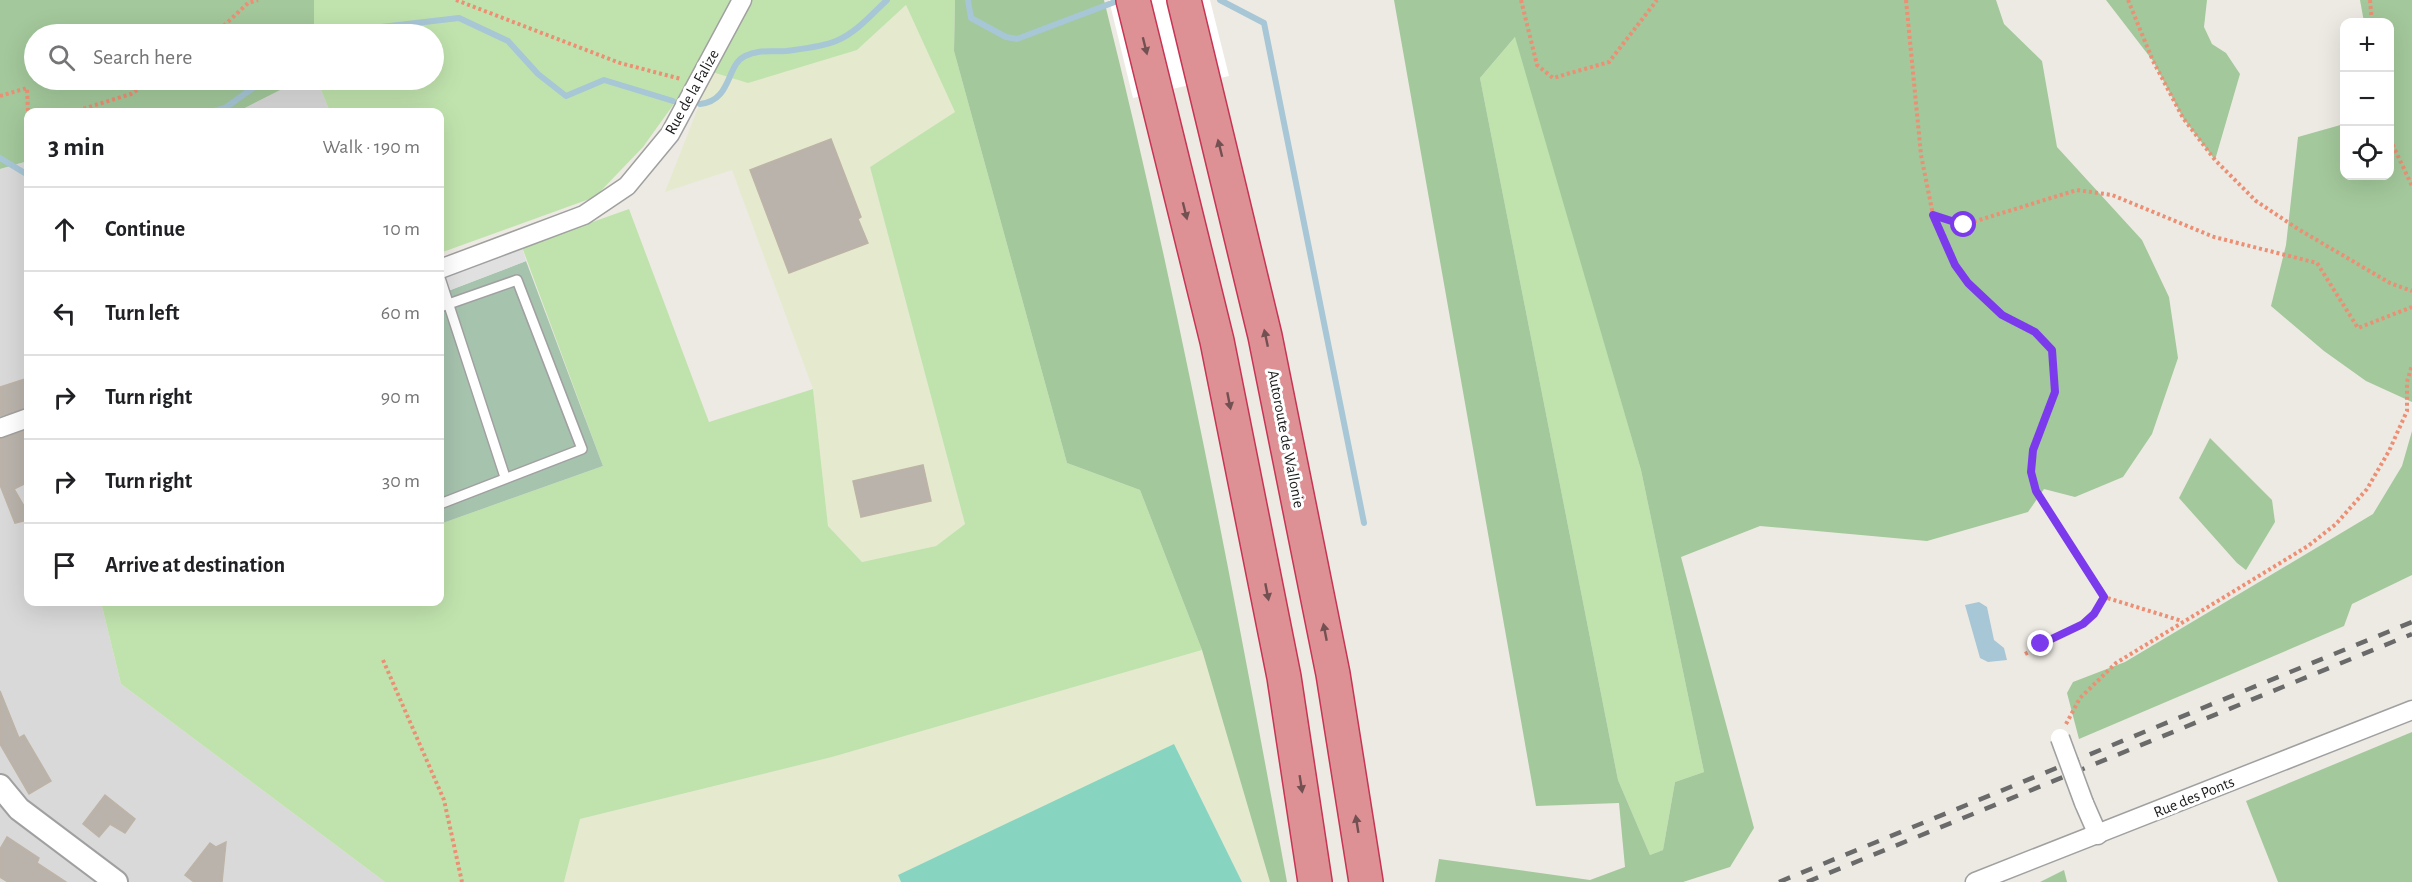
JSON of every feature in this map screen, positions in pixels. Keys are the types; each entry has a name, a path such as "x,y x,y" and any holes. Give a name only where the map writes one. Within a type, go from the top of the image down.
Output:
{"highway":[{"path":"1133,0 1219,352 1284,677 1316,882"},
{"name":"Autoroute de Wallonie","path":"1184,0 1265,336 1333,674 1366,882"}],"street":[{"name":"Rue de la Falize","path":"444,268 584,215 627,186 670,134 742,0"},
{"path":"0,428 24,419"},
{"name":"Rue des Ponts","path":"1975,882 2412,710"},
{"path":"2060,738 2098,835"},
{"path":"0,786 19,809 116,882"}],"lane":[{"path":"444,502 582,449 517,280 444,306 505,477"}],"path":[{"path":"226,24 248,3 258,0"},
{"path":"456,0 620,63 698,83"},
{"path":"1521,0 1537,65 1553,78 1609,62 1657,0"},
{"path":"1906,0 1921,155 1933,215 1955,265 1968,283 2002,315 2035,332 2052,350 2055,392 2033,450 2031,472 2036,491 2104,597 2182,621"},
{"path":"2128,0 2153,61 2183,118 2215,160 2256,201 2298,229 2390,283 2412,291"},
{"path":"2370,0 2372,18"},
{"path":"0,96 24,89"},
{"path":"27,90 28,108"},
{"path":"86,108 137,90"},
{"path":"2394,148 2412,186"},
{"path":"1933,215 1964,225 2077,190 2112,195 2214,237 2317,263 2358,328 2412,307"},
{"path":"2068,719 2080,698 2115,663 2308,546 2336,524 2367,489 2389,451 2407,411 2407,382 2412,365"},
{"path":"2407,411 2412,416"},
{"path":"2025,654 2083,624 2094,614 2104,597"},
{"path":"383,660 444,800 462,882"}],"shaded area":[{"path":"280,90 321,90 328,108 245,108"},
{"path":"24,162 24,606 102,606 121,684 385,882 0,882 0,169"},
{"path":"522,247 526,261 444,292 444,277"}],"green space":[{"path":"0,0 314,0 314,24 24,24 24,90 280,90 245,108 24,108 24,162 0,169"},
{"path":"314,0 734,0 694,76 643,147 595,197 444,252 444,108 328,108 321,90 444,90 444,24 314,24"},
{"path":"751,0 955,0 954,51 1067,463 1140,490 1202,650 832,757 580,819 564,882 385,882 121,684 102,606 444,606 444,523 603,466 522,247 629,209 709,422 813,389 828,526 862,562 936,546 965,524 870,167 955,112 906,5 857,50 748,83 712,72"},
{"path":"955,0 1104,0 1156,220 1203,440 1287,882 1270,882 1202,650 1140,490 1067,463 954,51"},
{"path":"1394,0 1996,0 2004,24 2042,61 2057,147 2142,240 2169,297 2178,358 2152,434 2123,477 2075,497 2044,489 2028,512 1927,541 1760,526 1681,557 1754,828 1730,867 1683,882 1435,882 1439,859 1590,880 1625,867 1619,803 1536,806","holes":["1515,37 1641,470 1704,772 1675,782 1663,850 1650,855 1618,780 1480,78"]},
{"path":"2106,0 2207,0 2204,27 2212,44 2226,53 2240,74 2215,160 2183,118 2153,61"},
{"path":"2360,0 2412,0 2412,402 2366,381 2324,351 2271,306 2286,245 2298,137 2340,125 2340,180 2394,180 2394,18 2363,18"},
{"path":"906,5 956,112 870,167 965,524 936,546 862,562 828,526 813,389 732,170 665,192 712,72 857,50"},
{"path":"1516,36 1641,470 1704,772 1675,782 1663,850 1650,855 1618,780 1480,78"},
{"path":"526,261 603,466 444,523 444,292"},
{"path":"2412,431 2412,575 2352,604 2344,626 2079,739 2067,693 2073,682 2125,662 2373,514 2402,466"},
{"path":"2210,438 2272,500 2275,522 2246,570 2237,563 2179,498"},
{"path":"1202,650 1270,882 1242,882 1174,745 898,875 901,882 564,882 580,819 832,757"},
{"path":"2412,732 2412,882 2278,882 2246,801"},
{"path":"1174,744 1242,882 901,882 898,875"},
{"path":"2064,870 2067,882 2040,882"}],"water":[{"path":"1979,602 1987,607 1994,640 2004,648 2007,660 1988,662 1980,658 1965,605"}],"pier":[{"path":"1109,0 1210,0 1229,76 1133,98"}],"building":[{"path":"831,139 861,217 858,219 868,243 789,273 750,170"},
{"path":"24,379 24,408 0,416 0,387"},
{"path":"24,431 24,484 14,489 24,506 24,521 15,523 0,485 0,439"},
{"path":"923,465 931,501 861,517 853,481"},
{"path":"0,691 19,738 24,735 51,781 29,794 0,744"},
{"path":"105,795 135,819 125,833 110,824 99,837 83,824"},
{"path":"7,837 39,858 37,863 66,882 8,882 0,877 0,849"},
{"path":"226,842 222,882 194,882 185,875 210,843 216,847"}],"waterway":[{"path":"700,104 718,96 734,67 745,56 760,52 811,48 836,41 857,28 887,0"},
{"path":"968,0 971,18 1006,37 1017,39 1120,0"},
{"path":"1220,0 1264,23 1364,523"},
{"path":"407,24 459,18 508,41 538,74 566,96 604,80 673,101"},
{"path":"225,108 250,90"},
{"path":"0,158 24,173"}],"railway":[{"path":"1779,882 2412,622"},
{"path":"1807,882 2412,634"}],"route":[{"path":"1964,225 1933,215 1955,265 1968,283 2002,315 2035,332 2052,350 2055,392 2033,450 2031,472 2036,491 2104,597 2094,614 2083,624 2041,644"}]}
